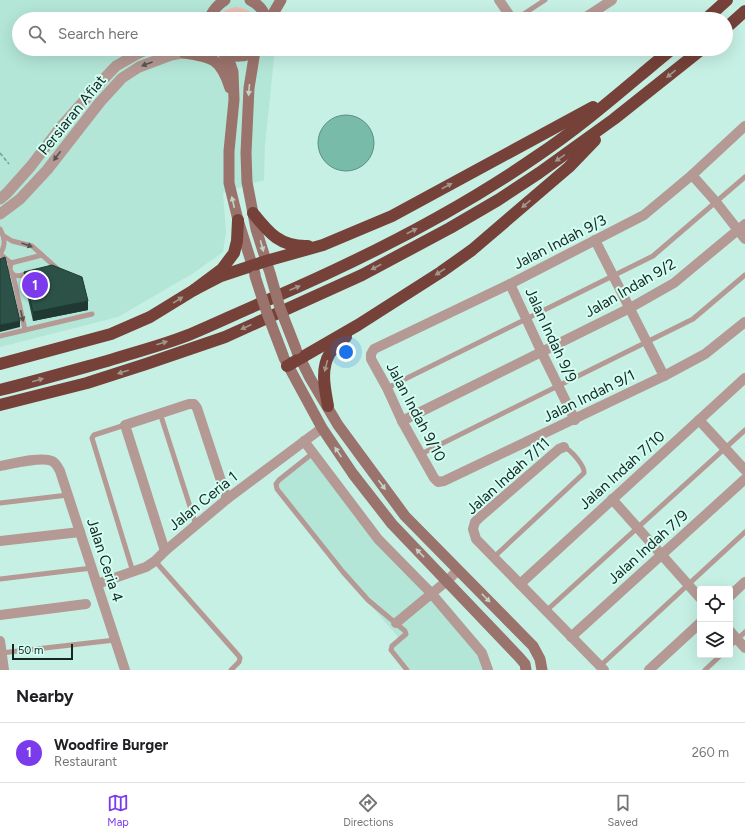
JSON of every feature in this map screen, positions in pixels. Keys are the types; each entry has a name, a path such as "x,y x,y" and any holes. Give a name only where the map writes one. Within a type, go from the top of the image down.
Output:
{"highway":[{"path":"713,12 726,0"},
{"path":"733,22 745,11"},
{"path":"0,390 131,354 189,334 308,283 434,220 482,192 538,155 599,110 664,56"},
{"path":"0,404 87,383 225,337 362,274 450,228 498,200 539,173 614,119 693,56"},
{"path":"194,290 221,276 254,271 268,267 392,216 614,97"},
{"path":"285,360 358,325 442,272 472,250 569,167 614,119"},
{"path":"253,213 267,231 278,240 296,246 323,245"},
{"path":"0,364 111,334 150,318 194,290 222,269 234,253 237,241 238,220"},
{"path":"328,406 324,380 324,365 331,353 358,325"}],"main road":[{"path":"212,12 218,4 225,0"},
{"path":"250,0 259,6 264,12"},
{"path":"274,12 281,0"},
{"path":"204,56 221,65 234,100"},
{"path":"224,56 230,63 233,72 234,100 229,151 229,183 238,220 254,271 285,360 322,428 353,474 392,524 519,657 525,664 526,670"},
{"path":"231,56 243,56"},
{"path":"255,56 249,88 246,153 247,182 253,213 280,308 298,354 338,425 405,516 533,646 540,659 542,670"}],"street":[{"path":"498,0 507,12"},
{"path":"594,12 612,0"},
{"name":"Persiaran Afiat","path":"0,199 31,166 60,128 98,85 116,66 133,56"},
{"name":"Persiaran Afiat","path":"0,214 20,199 47,170 100,102 122,78 139,67 168,56"},
{"path":"124,61 130,73"},
{"name":"Jalan Indah 9/3","path":"370,354 374,349 510,284 644,215 692,175 745,126"},
{"path":"692,175 741,227 745,239"},
{"name":"Jalan Indah 9/2","path":"402,421 542,353 630,308 674,283 741,227"},
{"path":"595,240 664,376"},
{"name":"Jalan Indah 9/9","path":"510,284 575,420"},
{"name":"Jalan Indah 9/1","path":"438,482 444,481 575,420 664,376 705,354 745,322"},
{"name":"Jalan Indah 9/10","path":"370,354 371,359 387,388 402,421 434,478 438,482"},
{"name":"Jalan Indah 7/10","path":"520,584 745,378"},
{"path":"165,551 125,425 189,404 194,404 197,408 227,499"},
{"path":"699,420 745,470"},
{"name":"Jalan Ceria 1","path":"97,584 146,567 155,561 227,499 322,428"},
{"path":"304,441 378,539 431,593 482,653 488,670"},
{"name":"Jalan Indah 7/11","path":"494,557 476,539 473,529 475,522 559,449 564,447"},
{"name":"Jalan Ceria 4","path":"0,466 40,460 52,461 57,465 125,670"},
{"name":"Jalan Indah 7/9","path":"571,637 745,479"},
{"path":"612,499 697,594"},
{"path":"0,541 80,532"},
{"path":"494,557 602,668"},
{"path":"396,623 447,581 458,570"},
{"path":"733,593 745,582"},
{"path":"0,615 86,604"},
{"path":"649,670 697,626"},
{"path":"737,639 745,648"},
{"path":"0,641 4,670"}],"lane":[{"path":"527,12 545,0"},
{"path":"387,388 653,256 745,177"},
{"path":"0,228 4,236 3,249 0,254 11,263"},
{"path":"4,236 12,241 32,246 65,275"},
{"path":"11,263 42,255"},
{"path":"48,260 48,268"},
{"path":"11,263 10,269 13,275 25,330"},
{"path":"13,275 16,277 39,271"},
{"path":"421,454 693,319 745,275"},
{"path":"0,336 92,314"},
{"path":"160,413 196,525"},
{"path":"125,425 94,435 92,438 133,572"},
{"path":"546,611 745,430"},
{"path":"494,557 584,473 585,471 583,466 568,449 564,447"},
{"path":"313,453 279,480 276,484 277,489 342,572 368,600 406,631 406,634 392,646 391,650 407,670"},
{"path":"0,503 68,495"},
{"path":"602,668 688,584 745,532"},
{"path":"155,561 238,654 240,658 239,662 231,670"},
{"path":"0,579 92,568"},
{"path":"1,653 115,640"},
{"path":"705,670 718,658"}],"path":[{"path":"0,153 9,164"}],"shaded area":[{"path":"0,0 280,0 279,12 12,12 12,56 274,56 265,145 264,180 223,193 226,232 223,252 192,274 118,317 0,347"},
{"path":"236,7 248,10 250,12 223,12"},
{"path":"341,115 351,115 366,123 372,132 374,143 372,154 366,163 351,171 341,171 330,166 323,159 318,148 318,138 323,127 330,120"},
{"path":"314,450 380,537 490,670 405,670 389,651 399,638 276,491 278,478"}],"building":[{"path":"5,257 20,321 0,325 0,259"},
{"path":"52,265 82,277 88,301 33,312 24,272"}],"place":[{"name":"Woodfire Burger","path":"35,285"}]}
